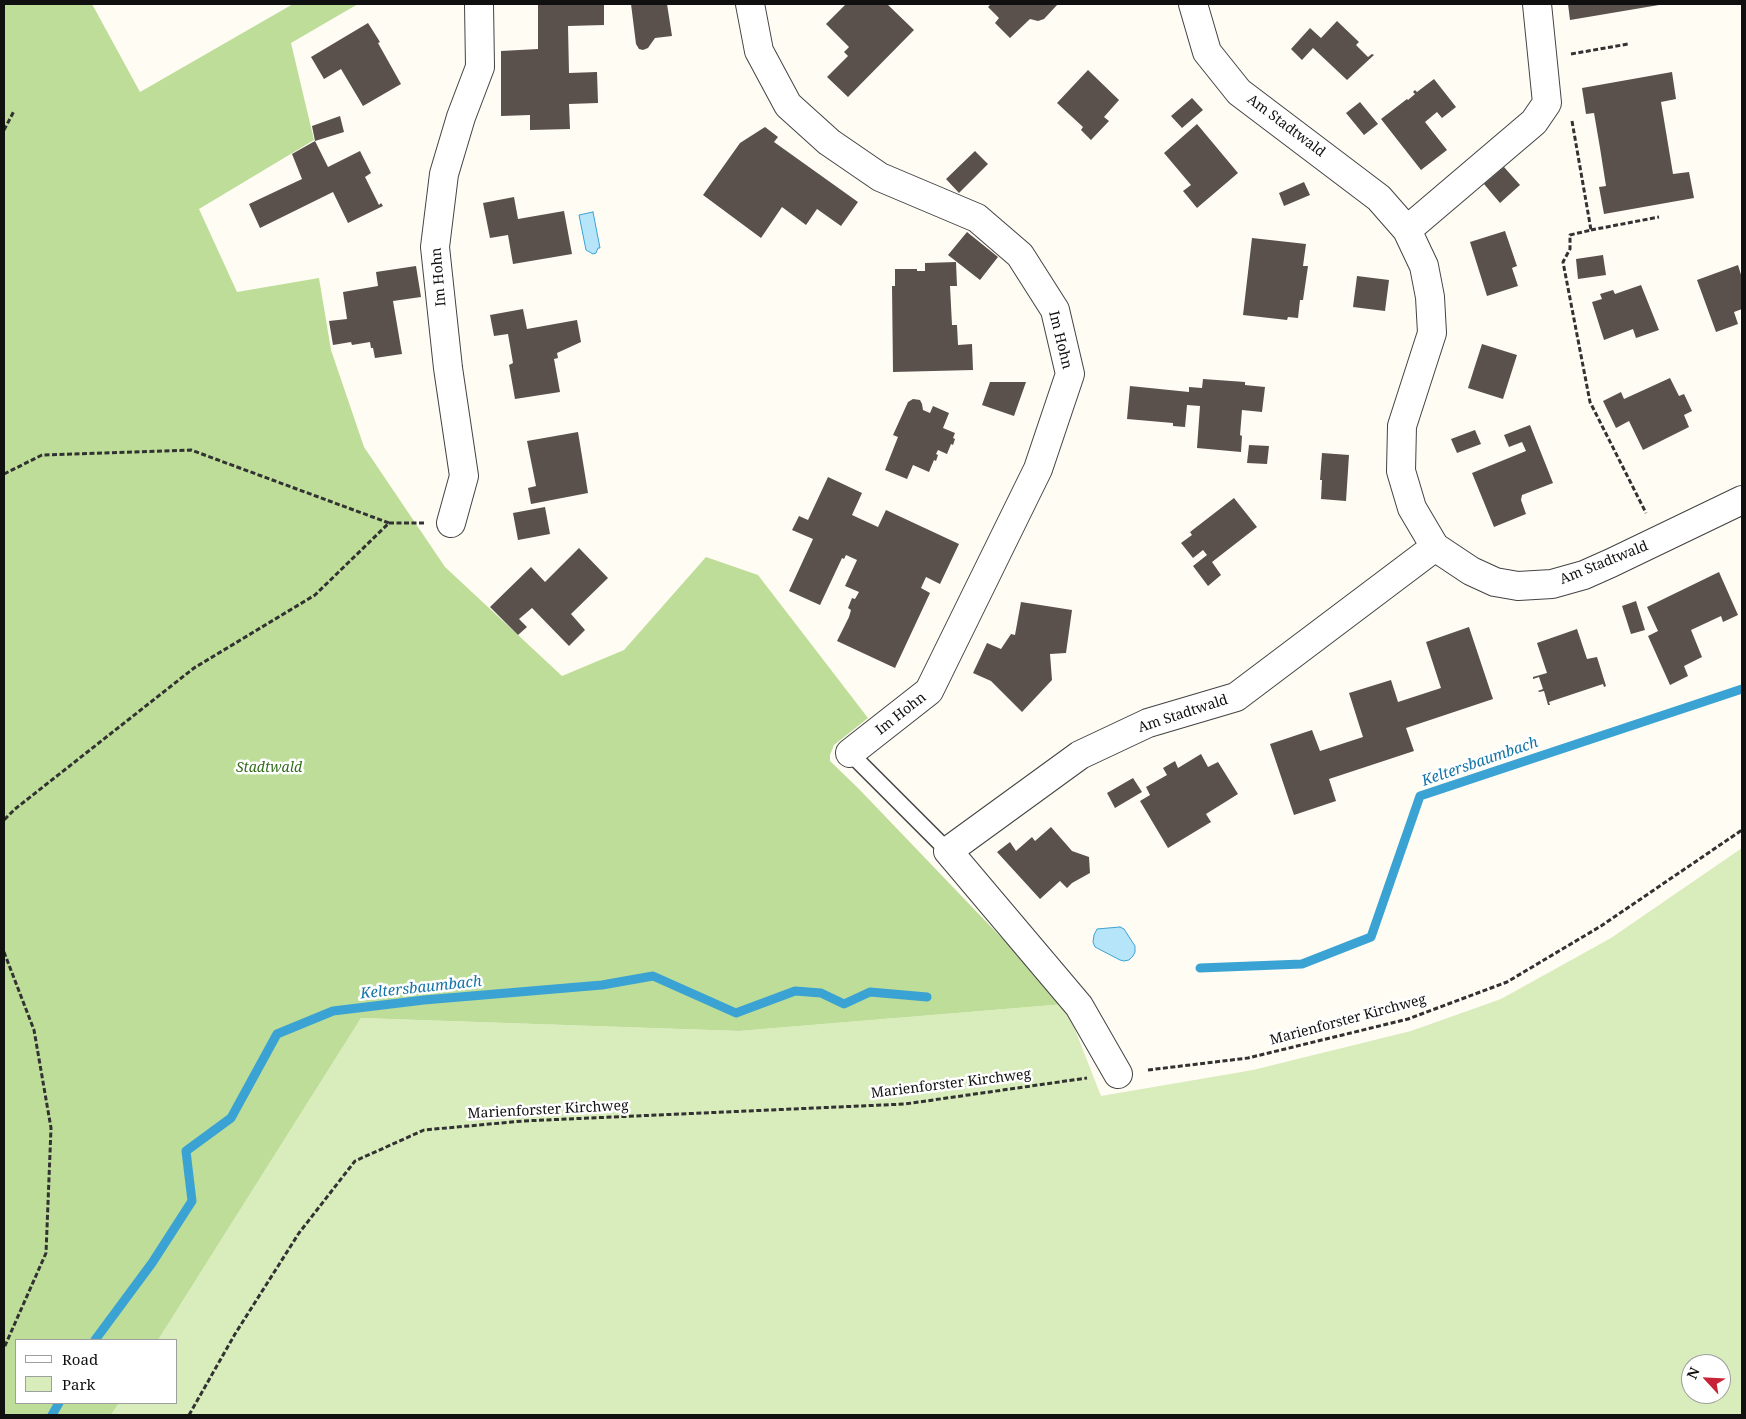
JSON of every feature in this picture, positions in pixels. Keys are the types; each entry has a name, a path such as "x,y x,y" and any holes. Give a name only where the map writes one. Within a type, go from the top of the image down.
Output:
{"street":[{"name":"Im Hohn","path":"451,524 464,476 448,368 435,247 444,174 461,117 480,67 479,4"},
{"name":"Im Hohn","path":"750,4 759,51 788,105 829,142 880,176 977,218 1020,255 1055,310 1070,374 1038,469 929,691 850,753"},
{"name":"Am Stadtwald","path":"1193,4 1207,52 1239,92 1380,198 1407,230 1424,266 1430,297 1432,333 1402,426 1401,471 1412,508 1435,547 1471,571 1494,582 1518,586 1552,584 1584,575 1742,500"},
{"path":"1407,230 1534,122 1546,103 1537,4"},
{"name":"Am Stadtwald","path":"948,852 1080,755 1148,723 1236,697 1435,547"},
{"path":"948,852 1078,1006 1118,1074"}],"lane":[{"path":"850,753 948,852"}],"path":[{"path":"1543,59 1628,44"},
{"path":"1546,103 1569,106 1591,230"},
{"path":"4,130 14,111"},
{"path":"1659,217 1570,235 1570,249 1563,262 1590,402 1660,540"},
{"path":"4,474 42,456 191,450 389,523 315,594 194,668 15,809 4,820"},
{"name":"Marienforster Kirchweg","path":"189,1415 235,1334 299,1233 355,1161 424,1130 523,1121 905,1104 1248,1058 1408,1019 1507,982 1601,926 1742,830"},
{"path":"4,952 34,1030 52,1128 46,1253 4,1348"}],"green space":[{"name":"Stadtwald","path":"4,4 92,4 140,92 293,4 358,4 291,43 314,140 199,209 237,292 319,278 331,350 364,447 445,567 562,676 624,650 706,557 758,575 868,718 834,745 830,761 1065,1004 739,1031 361,1018 159,1339 15,1339 15,1404 118,1404 111,1415 4,1415"},
{"path":"1742,848 1742,1415 111,1415 118,1404 178,1404 178,1339 159,1339 361,1018 739,1031 1065,1004 1101,1096 1253,1070 1411,1031 1501,999 1611,938"}],"water":[{"path":"593,212 600,248 593,254 586,250 579,215"},
{"path":"1120,927 1124,929 1135,946 1133,956 1129,960 1124,961 1095,947 1093,942 1097,929"}],"building":[{"path":"538,4 604,4 604,25 568,26 569,73 597,72 598,103 569,104 570,129 530,130 530,115 501,116 501,51 538,49"},
{"path":"631,4 667,4 672,36 655,38 648,48 639,49 636,44"},
{"path":"846,4 887,4 914,30 848,97 827,77 848,56 844,52 849,47 826,24"},
{"path":"991,4 1058,4 1044,19 1038,21 1030,19 1010,38 995,23 999,18 988,7"},
{"path":"1568,4 1659,4 1659,5 1570,20"},
{"path":"1337,21 1359,42 1356,45 1368,57 1372,54 1374,55 1347,80 1313,48 1302,60 1291,49 1310,28 1321,38"},
{"path":"368,23 380,42 378,43 401,84 363,106 341,69 324,79 311,57"},
{"path":"1088,70 1119,100 1104,117 1109,121 1091,140 1081,130 1083,127 1057,103"},
{"path":"1672,72 1676,99 1661,102 1673,174 1689,172 1694,198 1604,214 1599,187 1606,186 1594,113 1586,114 1582,88"},
{"path":"1434,79 1456,107 1442,118 1437,112 1425,122 1447,150 1421,170 1381,119 1408,100 1415,94 1413,92 1415,90 1417,92"},
{"path":"1192,98 1203,110 1182,128 1171,116"},
{"path":"1360,102 1378,124 1364,135 1346,113"},
{"path":"340,116 344,132 315,141 312,126"},
{"path":"1197,124 1238,173 1197,208 1183,191 1191,185 1164,153"},
{"path":"765,127 778,137 774,142 858,202 841,226 817,209 806,225 782,207 761,238 703,195 740,143"},
{"path":"315,141 328,167 360,151 371,173 365,177 379,205 381,203 383,206 348,223 333,192 260,228 249,204 302,179 292,154"},
{"path":"975,151 988,164 959,193 946,179"},
{"path":"1504,167 1520,185 1500,203 1484,184"},
{"path":"1304,182 1310,195 1284,206 1279,193"},
{"path":"514,197 518,219 564,211 572,254 513,264 508,235 490,238 483,203"},
{"path":"1505,231 1517,266 1512,268 1518,286 1487,296 1470,242"},
{"path":"967,232 998,257 980,280 948,255"},
{"path":"1252,238 1306,244 1303,266 1308,266 1303,300 1300,300 1298,318 1288,317 1287,320 1243,315"},
{"path":"1603,255 1606,275 1578,279 1576,259"},
{"path":"956,262 957,286 950,286 952,325 957,325 958,345 972,344 973,370 893,372 892,286 895,286 895,269 925,271 925,263"},
{"path":"1738,265 1742,278 1742,309 1734,312 1738,324 1716,332 1697,280"},
{"path":"416,266 421,297 393,301 402,354 375,358 370,342 352,345 351,342 333,345 329,321 347,319 343,292 378,286 376,272"},
{"path":"1357,276 1389,280 1385,311 1353,307"},
{"path":"1641,285 1659,330 1636,338 1633,329 1604,340 1592,302 1602,299 1600,294 1613,290 1615,294"},
{"path":"523,309 527,329 577,320 581,342 557,353 558,358 554,359 560,392 515,399 509,365 513,363 508,334 494,336 490,315"},
{"path":"1482,344 1517,355 1503,399 1468,388"},
{"path":"1670,378 1679,396 1684,394 1692,411 1684,415 1689,427 1643,450 1629,421 1616,428 1603,401 1621,392 1624,399"},
{"path":"1203,379 1245,382 1245,385 1265,387 1262,412 1242,410 1241,452 1197,448 1200,406 1187,405 1185,427 1173,426 1173,423 1127,419 1130,386 1189,392 1189,387 1202,388"},
{"path":"990,382 1026,382 1014,416 982,405"},
{"path":"913,399 920,400 923,410 930,413 933,406 949,413 943,428 955,433 953,438 955,439 947,454 938,450 936,461 934,460 929,472 913,465 907,479 885,470 898,437 893,435 908,402"},
{"path":"1530,425 1553,483 1522,495 1521,500 1526,514 1494,527 1472,473 1526,451 1522,442 1509,447 1504,435"},
{"path":"1475,430 1481,444 1457,453 1451,439"},
{"path":"578,432 588,493 531,504 528,488 536,486 527,441"},
{"path":"1249,445 1269,446 1267,464 1247,463"},
{"path":"1322,453 1349,455 1346,501 1321,499"},
{"path":"828,477 862,493 852,515 878,527 886,510 959,544 940,584 926,577 921,588 930,593 895,668 837,641 849,617 851,610 848,608 852,598 855,599 859,592 845,586 857,560 846,555 844,559 842,558 820,605 789,591 813,539 792,530 799,516 808,520"},
{"path":"1234,498 1257,527 1212,562 1221,575 1208,586 1193,566 1207,555 1203,550 1193,558 1181,543 1192,535 1190,532"},
{"path":"545,507 550,534 518,540 513,513"},
{"path":"579,548 608,578 571,614 585,630 569,646 532,608 519,619 527,627 518,635 490,607 531,567 545,582"},
{"path":"1719,572 1738,615 1723,622 1721,616 1691,630 1702,657 1684,666 1688,676 1670,685 1648,636 1658,631 1647,607"},
{"path":"1636,601 1645,630 1631,634 1622,606"},
{"path":"1021,602 1072,610 1066,653 1050,654 1052,680 1022,712 991,681 973,673 987,643 1001,649 1011,634 1015,635"},
{"path":"1469,627 1493,699 1406,728 1414,751 1329,779 1336,801 1294,815 1270,744 1312,730 1320,751 1363,737 1349,693 1391,680 1398,702 1441,688 1426,642"},
{"path":"1577,629 1587,659 1597,657 1606,686 1604,687 1603,684 1549,702 1550,705 1548,705 1544,691 1538,691 1543,689 1539,677 1533,679 1533,677 1547,673 1537,643"},
{"path":"1201,754 1208,767 1218,762 1238,794 1206,814 1211,822 1168,848 1140,801 1150,795 1146,787 1167,775 1163,768 1175,761 1178,768"},
{"path":"1133,778 1142,792 1115,808 1107,793"},
{"path":"1051,827 1072,851 1089,857 1090,873 1067,888 1060,881 1040,899 997,852 1010,842 1016,851 1032,837 1035,841"}],"waterway":[{"name":"Keltersbaumbach","path":"1200,968 1302,964 1371,937 1420,796 1742,689"},
{"name":"Keltersbaumbach","path":"96,1339 152,1263 192,1201 186,1151 231,1118 277,1034 333,1011 424,1000 602,985 653,976 736,1013 795,991 821,993 844,1004 870,992 927,997"},
{"name":"Keltersbaumbach","path":"52,1415 58,1404"}]}
